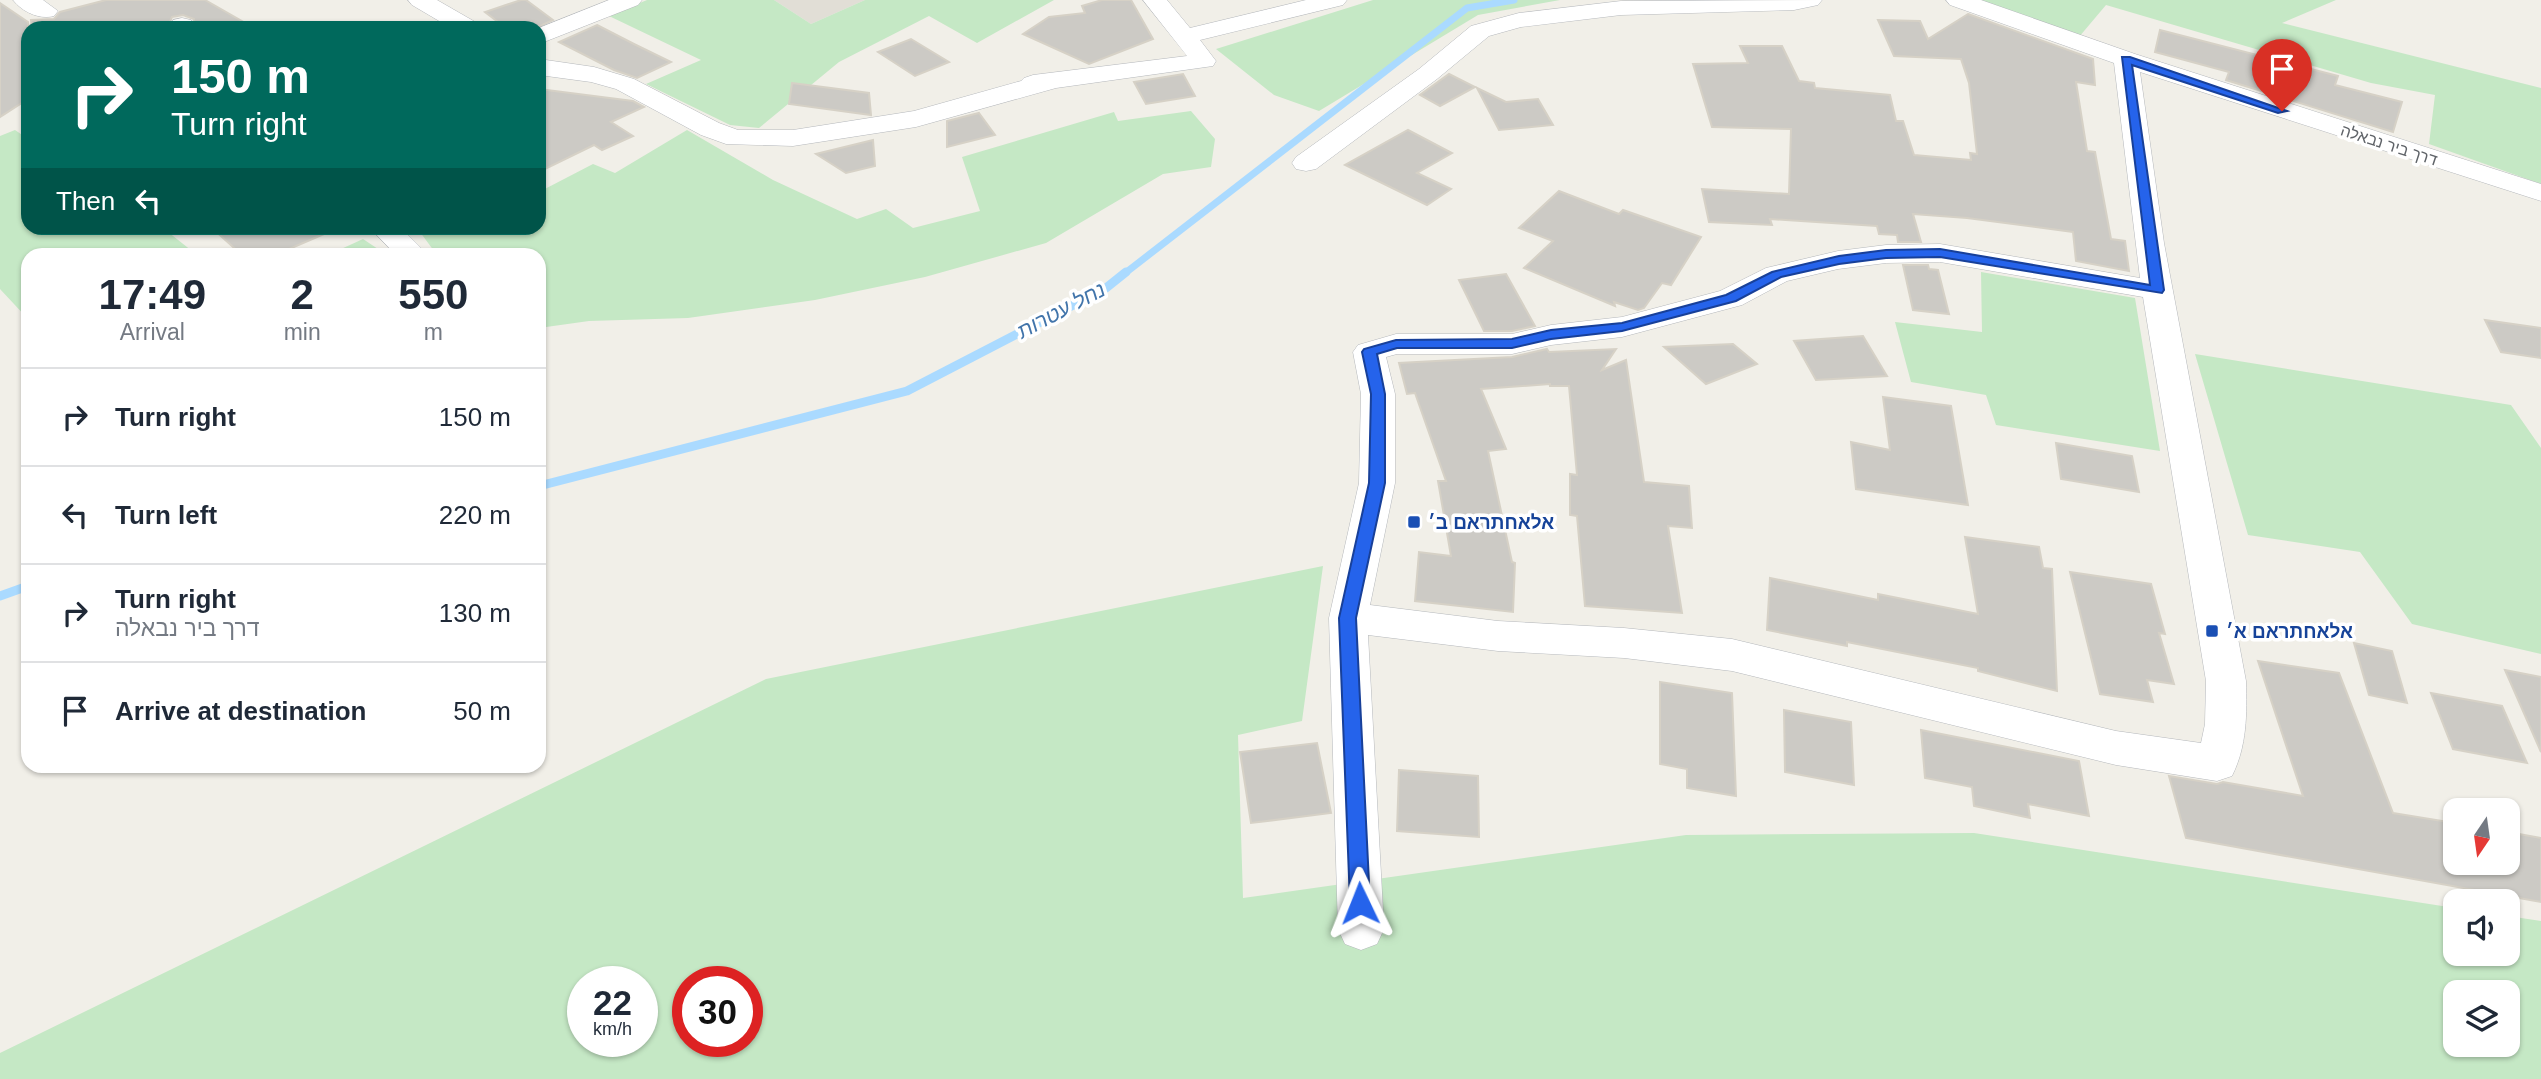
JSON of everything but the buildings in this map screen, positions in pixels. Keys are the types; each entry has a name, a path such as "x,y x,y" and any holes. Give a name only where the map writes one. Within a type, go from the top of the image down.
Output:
{"street":[{"path":"0,4 11,0"},
{"path":"420,0 456,21"},
{"path":"546,34 630,0"},
{"path":"546,68 594,75 625,84 710,129 735,138 793,138 916,119 1055,80 1204,61 1155,0"},
{"path":"1185,37 1335,0"},
{"path":"1306,163 1428,74 1480,31 1519,20 1566,13 1682,5 1794,3 1810,0"},
{"name":"דרך ביר נבאלה","path":"1958,0 2126,59 2541,193"},
{"path":"1348,618 1411,623 1498,636 1624,643 1732,655 2116,748 2217,763 2226,724 2226,681 2158,290 2126,59"},
{"path":"392,235 405,248"},
{"path":"1361,929 1348,618 1377,483 1378,394 1369,352 1396,344 1512,344 1551,335 1622,327 1731,298 1777,274 1839,260 1886,254 1940,253 2158,290"}],"shaded area":[{"path":"774,0 865,0 811,24"}],"green space":[{"path":"647,0 774,0 811,24 865,0 1054,0 977,43 929,16 839,62 759,128 730,125 646,84 701,60 609,16"},
{"path":"1373,0 1560,0 1478,15 1319,111 1274,95 1216,49"},
{"path":"1968,0 2336,0 2282,23 2541,88 2541,184 2429,144 2435,95 2371,83 2106,5 2079,37"},
{"path":"1191,111 1215,139 1211,167 1163,174 1046,243 925,277 815,300 688,318 589,321 546,327 546,248 432,248 422,235 546,235 546,188 593,164 615,173 687,130 773,180 857,219 886,209 913,228 980,211 962,157 1114,112 1118,121"},
{"path":"15,130 21,134 21,235 172,235 188,248 21,248 21,312 0,289 0,136"},
{"path":"363,239 376,248 343,248"},
{"path":"1981,272 2135,298 2160,451 1996,425 1986,395 1911,382 1895,322 1982,332"},
{"path":"2195,354 2511,405 2541,448 2541,654 2412,624 2360,552 2248,535"},
{"path":"1323,566 1302,721 1238,735 1243,898 1686,835 1974,833 2443,906 2443,966 2520,966 2520,918 2541,921 2541,1079 0,1079 0,1053 766,679"}],"waterway":[{"name":"נחל עטרות","path":"1124,274 1467,8 1514,0"},
{"name":"נחל עטרות","path":"546,484 907,391 1106,288 1126,272"},
{"name":"נחל עטרות","path":"0,596 21,588"}],"place":[{"name":"אלאחתראם ב׳","path":"1414,522"},
{"name":"אלאחתראם א׳","path":"2212,631"}],"route":[{"path":"1360,903 1348,618 1377,483 1378,394 1369,352 1396,344 1512,344 1551,335 1622,327 1731,298 1777,274 1839,260 1886,254 1940,253 2158,290 2149,243 2126,59 2282,111"}]}
